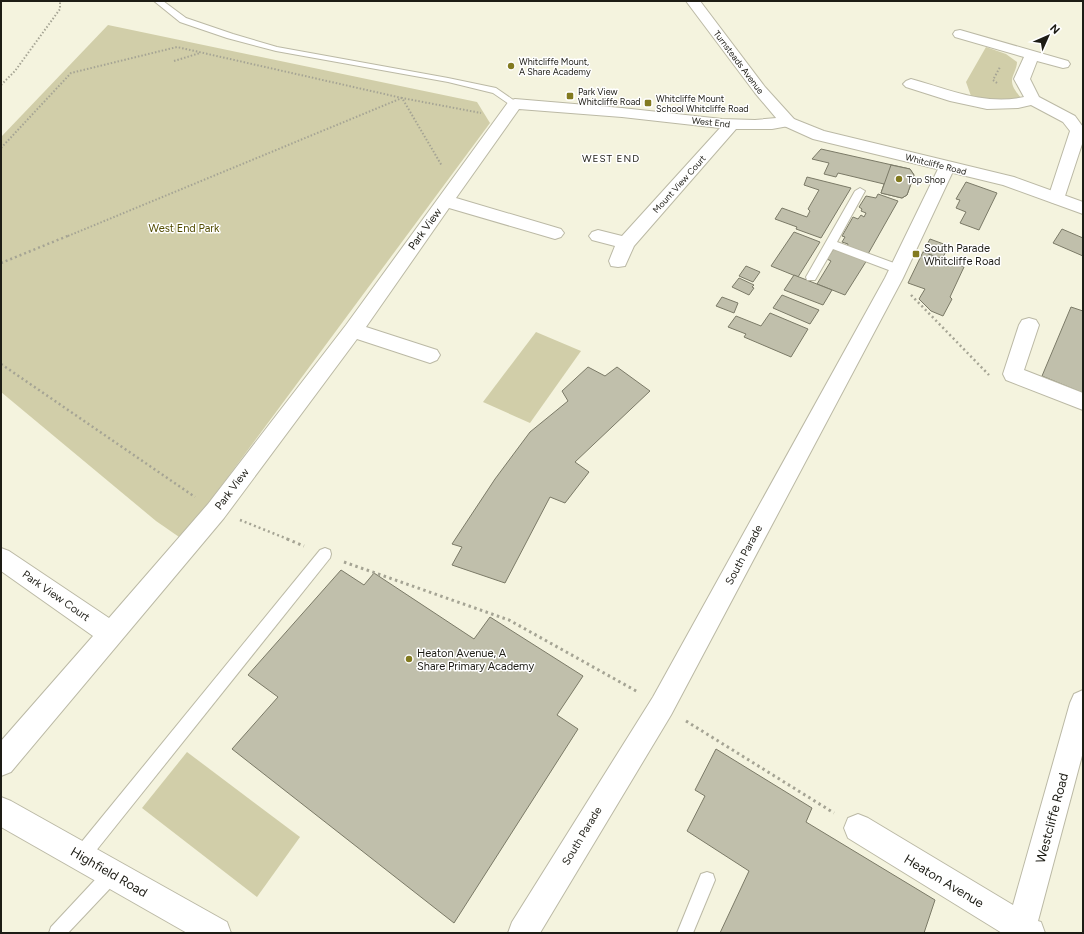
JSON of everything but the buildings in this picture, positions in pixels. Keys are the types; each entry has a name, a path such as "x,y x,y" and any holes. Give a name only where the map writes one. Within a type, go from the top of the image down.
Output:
{"street":[{"name":"Turnsteads Avenue","path":"693,1 760,90 788,122"},
{"path":"960,34 1063,64"},
{"path":"1032,55 1022,79 1033,100 1069,119 1078,130 1057,198"},
{"path":"911,84 973,103 1009,105 1033,100"},
{"name":"West End","path":"514,104 606,111 732,124 769,125 788,122"},
{"name":"Park View","path":"1,762 216,511 353,330 514,104"},
{"name":"Whitcliffe Road","path":"788,122 819,135 1008,182 1083,208"},
{"name":"Mount View Court","path":"618,261 626,243 732,124"},
{"name":"South Parade","path":"523,933 662,706 896,273 947,167"},
{"name":"Park View","path":"445,201 555,233"},
{"path":"598,236 626,243"},
{"path":"1029,325 1013,374 1083,402"},
{"path":"353,330 430,355"},
{"name":"Park View Court","path":"1,558 111,634"},
{"name":"Westcliffe Road","path":"1024,931 1083,703"},
{"name":"Highfield Road","path":"1,811 216,933"},
{"name":"Heaton Avenue","path":"858,828 1024,931"}],"lane":[{"path":"158,1 183,20 230,36 276,49 448,80 496,91 514,104"},
{"path":"811,277 860,191"},
{"path":"831,244 896,273"},
{"path":"81,856 325,554"},
{"path":"57,933 112,874"},
{"path":"685,933 707,880"}],"path":[{"path":"1,86 15,71 60,9 60,1"},
{"path":"1,148 71,73 177,47 402,98 485,114 514,104"},
{"path":"174,61 200,52"},
{"path":"402,98 444,169"},
{"path":"1,263 402,98"},
{"path":"896,273 993,379"},
{"path":"662,706 858,828"}],"green space":[{"name":"West End Park","path":"108,25 477,102 490,123 182,539 156,521 1,392 1,137"},
{"path":"986,47 1006,54 1017,62 1012,84 1022,99 994,101 971,96 966,82"},
{"path":"536,332 581,351 530,423 483,402"},
{"path":"187,752 300,837 257,897 142,808"}],"place":[{"name":"Whitcliffe Mount, A Share Academy","path":"511,66"},
{"name":"Park View Whitcliffe Road","path":"570,96"},
{"name":"Whitcliffe Mount School Whitcliffe Road","path":"648,103"},
{"name":"Top Shop","path":"899,179"},
{"name":"South Parade Whitcliffe Road","path":"916,254"},
{"name":"Heaton Avenue, A Share Primary Academy","path":"409,659"}],"district":[{"name":"WEST END","path":"611,158"}]}
